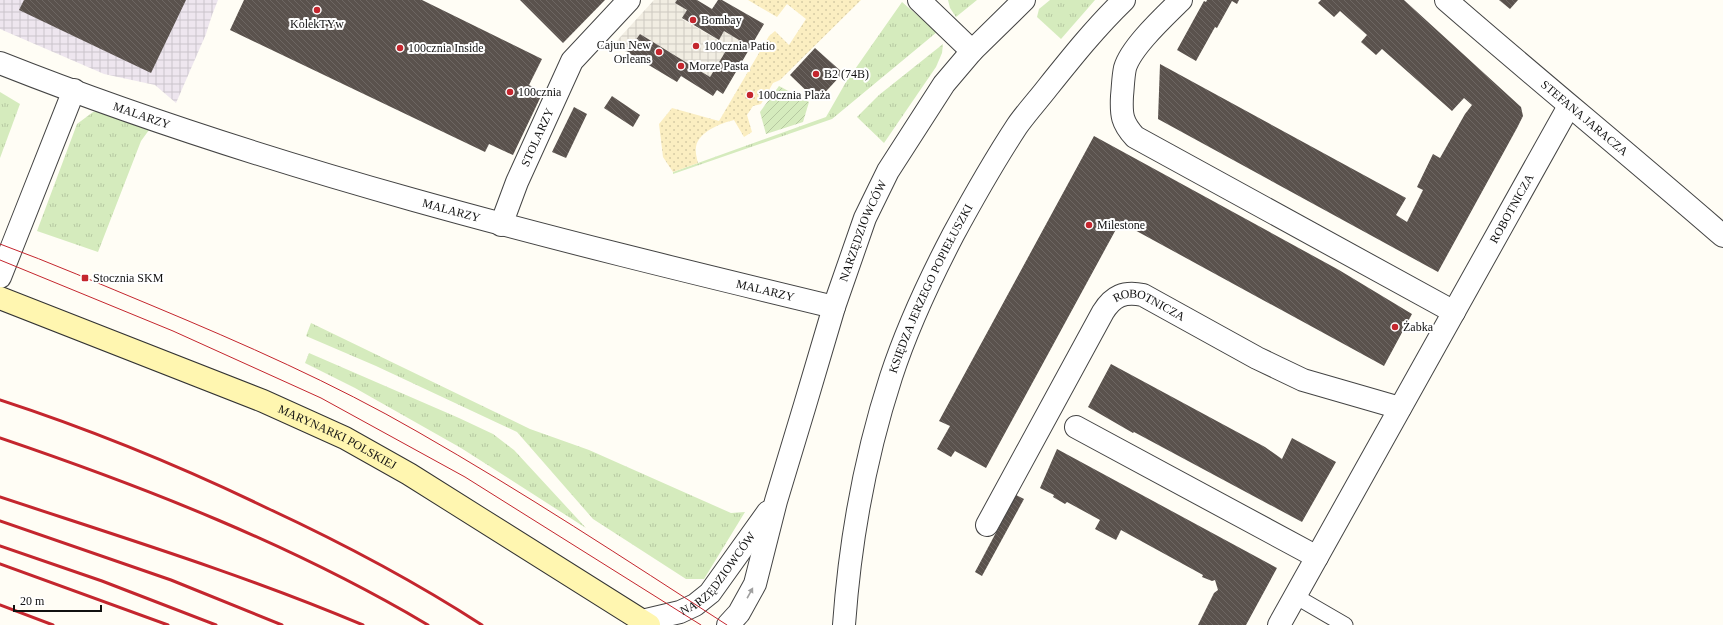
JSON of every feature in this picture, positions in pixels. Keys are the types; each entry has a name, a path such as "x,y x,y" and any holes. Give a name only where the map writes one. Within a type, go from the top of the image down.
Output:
{"main road":[{"name":"MARYNARKI POLSKIEJ","path":"0,298 263,401 345,438 409,474 646,623"}],"street":[{"name":"STOLARZY","path":"501,225 517,182 572,61 629,0"},
{"path":"919,0 972,51"},
{"name":"NARZĘDZIOWCÓW","path":"728,625 739,613 755,584 776,501 834,307 865,218 888,171 944,84 972,51 1024,0"},
{"name":"KSIĘDZA JERZEGO POPIEŁUSZKI","path":"844,625 846,595 858,509 870,453 891,377 910,324 941,258 981,184 1018,125 1093,32 1124,0"},
{"path":"1181,0 1148,34 1133,53 1126,67 1121,109 1125,126 1135,137 1454,312"},
{"name":"STEFANA JARACZA","path":"1446,0 1611,139 1723,236"},
{"name":"MALARZY","path":"0,63 187,132 351,183 608,253 834,307"},
{"path":"0,277 74,90"},
{"name":"ROBOTNICZA","path":"1279,625 1570,106"},
{"name":"ROBOTNICZA","path":"987,525 1103,312 1108,304 1115,298 1124,294 1134,293 1143,295 1257,358 1303,380 1400,408"},
{"path":"1076,427 1317,557"},
{"name":"NARZĘDZIOWCÓW","path":"646,623 680,612 695,605 710,593 776,501"}],"lane":[{"path":"0,52 21,71"},
{"path":"1295,596 1345,625"}],"shaded area":[{"path":"0,0 218,0 206,34 176,103 155,85 104,74 0,29"},
{"path":"654,0 677,0 675,3 687,10 682,19 718,40 724,31 739,40 732,52 727,49 710,77 640,34 627,52 612,46"}],"green space":[{"path":"948,0 977,0 956,17 950,8"},
{"path":"1050,0 1095,0 1061,39 1037,17 1039,9"},
{"path":"902,2 937,32 832,119 673,174 673,172 826,117 846,82"},
{"path":"943,44 942,53 936,67 884,143 857,117 879,95"},
{"path":"779,86 809,102 803,122 766,134 760,112"},
{"path":"0,92 20,104 0,158"},
{"path":"100,111 149,130 141,141 98,252 37,231 77,124 93,112"},
{"path":"311,323 530,429 589,450 731,513 745,512 704,579 686,579 593,519 517,432 376,366 306,336"},
{"path":"309,353 493,434 514,450 586,528 461,448 355,388 305,363"}],"sand":[{"name":"100cznia Plaża","path":"748,0 861,0 780,80 773,83 761,104 753,106 747,115 752,132 744,137 734,120 723,123 711,129 701,137 696,147 698,163 673,172 663,157 659,124 672,108 719,121 769,36 775,31 789,45 806,19 787,4 777,17"}],"building":[{"path":"24,0 186,0 151,73 19,10"},
{"path":"244,0 422,0 542,59 529,85 543,92 513,155 489,144 485,152 230,30"},
{"path":"520,0 605,0 563,43"},
{"path":"677,0 697,0 712,9 718,0 722,0 764,24 723,94 717,90 713,96 681,76 677,82 627,52 640,34 710,77 727,49 732,52 739,40 724,31 719,40 682,18 687,10 675,3"},
{"path":"1207,0 1239,0 1237,4 1232,1 1217,28 1215,27 1196,61 1177,50 1204,1 1206,2"},
{"path":"1321,0 1404,0 1521,107 1523,116 1517,128 1438,272 1158,119 1160,64 1406,198 1396,215 1407,222 1423,190 1417,187 1433,154 1440,158 1465,114 1472,105 1464,98 1452,111 1382,49 1376,55 1361,42 1367,35 1340,11 1334,17 1318,3"},
{"path":"1499,0 1518,0 1510,9"},
{"name":"B2 (74B)","path":"815,48 843,73 817,101 790,75"},
{"path":"612,96 640,115 633,127 604,108"},
{"path":"574,107 587,114 566,158 552,152"},
{"path":"1094,136 1339,270 1412,314 1384,366 1120,222 986,468 955,451 951,457 937,449 950,426 939,421"},
{"path":"1111,364 1265,447 1282,459 1292,438 1336,462 1302,522 1134,432 1133,433 1088,407"},
{"path":"1057,449 1277,568 1246,625 1198,625 1214,593 1218,590 1215,580 1212,581 1202,577 1203,575 1121,530 1116,540 1095,529 1100,520 1067,502 1065,504 1053,497 1054,495 1040,488"},
{"path":"1016,495 1024,499 982,576 975,572"}],"tram line":[{"path":"0,244 77,274 221,335 354,397 418,432 496,478 574,526 727,625"},
{"path":"0,260 173,331 321,398 465,477 701,625"}],"railway":[{"path":"0,400 69,424 136,450 236,493 324,535 377,563 482,625"},
{"path":"0,438 110,477 218,520 325,569 428,625"},
{"path":"0,497 228,573 363,625"},
{"path":"0,521 171,580 282,625"},
{"path":"0,546 102,581 216,625"},
{"path":"0,564 168,625"},
{"path":"0,605 53,625"}],"place":[{"name":"KolekTYw","path":"317,10"},
{"name":"Bombay","path":"693,20"},
{"name":"100cznia Patio","path":"696,46"},
{"name":"100cznia Inside","path":"400,48"},
{"name":"Cajun New Orleans","path":"659,52"},
{"name":"Morze Pasta","path":"681,66"},
{"name":"B2 (74B)","path":"816,74"},
{"name":"100cznia","path":"510,92"},
{"name":"100cznia Plaża","path":"750,95"},
{"name":"Milestone","path":"1089,225"},
{"name":"Stocznia SKM","path":"85,278"},
{"name":"Żabka","path":"1395,327"}]}
